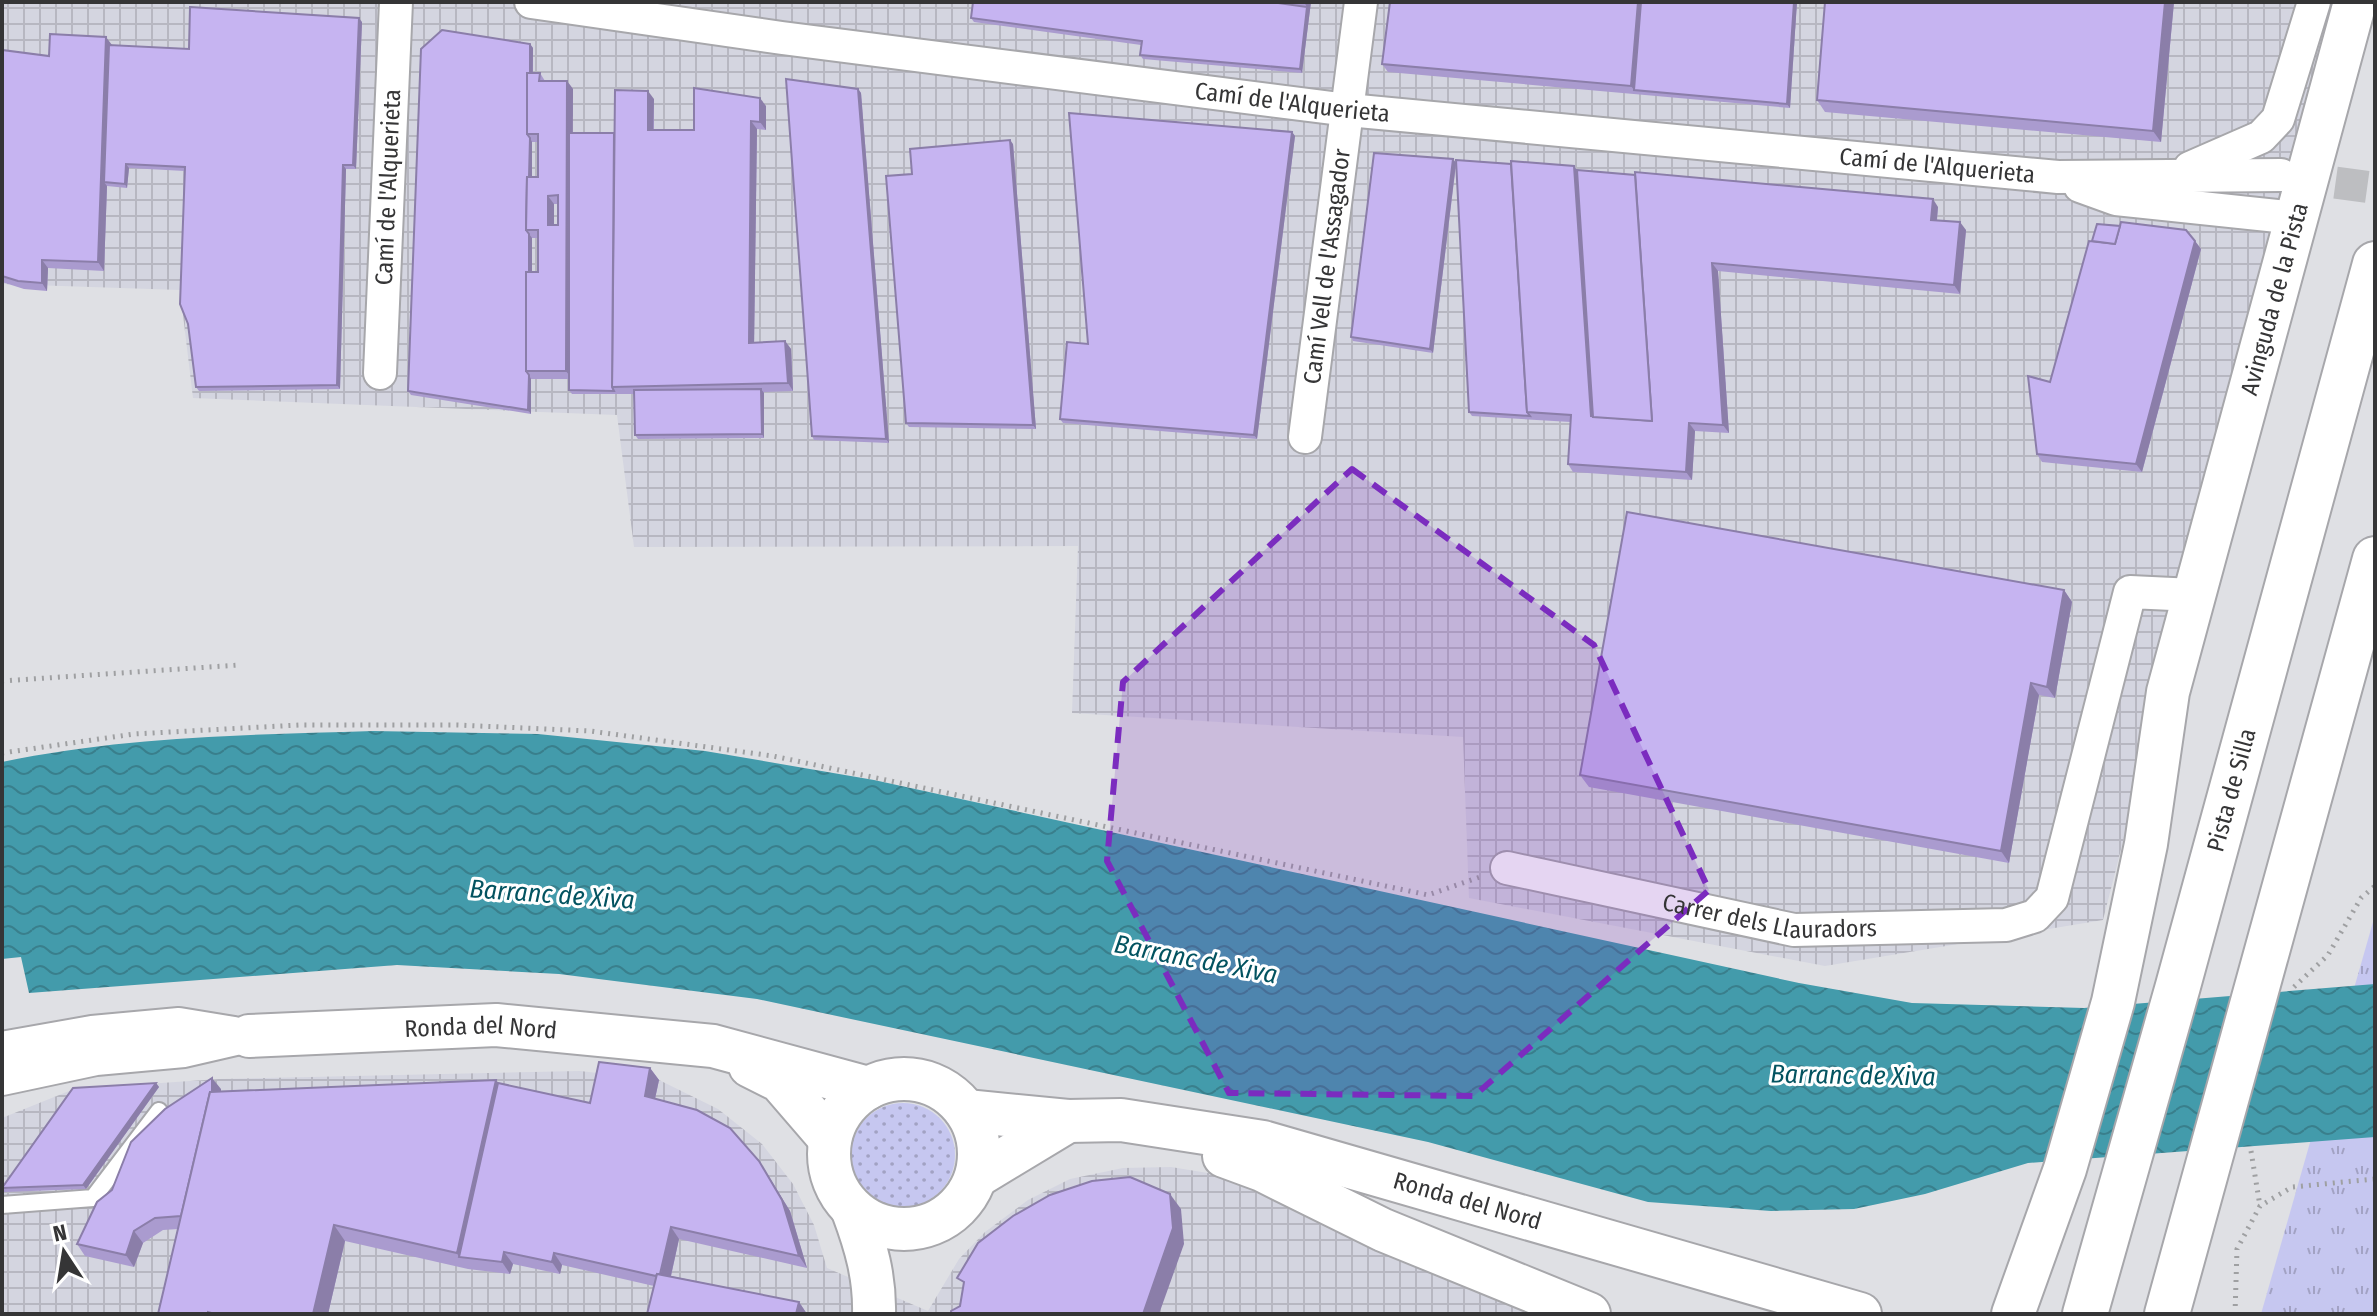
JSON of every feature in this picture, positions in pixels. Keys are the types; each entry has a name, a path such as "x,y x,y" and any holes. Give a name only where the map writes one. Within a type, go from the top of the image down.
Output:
{"highway":[{"name":"Pista de Silla","path":"2085,1314 2131,1158 2375,264"},
{"path":"2167,1314 2231,1152 2277,982 2375,559"}],"street":[{"name":"Camí de l'Alquerieta","path":"380,373 396,2"},
{"name":"Camí de l'Alquerieta","path":"531,2 1348,110 2058,177 2281,175"},
{"name":"Camí Vell de l'Assagador","path":"1305,437 1361,2"},
{"path":"2162,178 2226,155 2261,137 2278,119 2314,2"},
{"name":"Avinguda de la Pista","path":"2013,1314 2065,1169 2113,1002 2146,844 2168,692 2355,2"},
{"name":"Camí de l'Alquerieta","path":"2058,177 2116,199 2297,218"},
{"name":"Carrer dels Llauradors","path":"1507,868 1794,930 2006,925 2035,916 2052,898 2130,592 2194,595"},
{"name":"Ronda del Nord","path":"4,1073 96,1059 184,1051 249,1036 496,1025 713,1046 868,1088"},
{"name":"Ronda del Nord","path":"713,1046 780,1081 830,1139"},
{"path":"853,1211 874,1224 898,1230 922,1228 946,1217 965,1200 977,1176 978,1142 966,1111 951,1095 932,1084 910,1079 888,1080 868,1088 844,1110 830,1139 831,1178 853,1211 872,1271 874,1314"},
{"name":"Ronda del Nord","path":"966,1111 1068,1121 1121,1120 1263,1142 1860,1314"},
{"path":"1121,1120 1262,1170 1383,1230 1589,1314"},
{"path":"977,1176 1068,1121"},
{"path":"874,1314 922,1228"}],"lane":[{"path":"2,1205 93,1198 159,1111"}],"path":[{"path":"2,681 239,665"},
{"path":"2,753 134,734 299,725 457,725 590,731 773,756 1428,895 1507,868"},
{"path":"2277,982 2328,955 2361,898 2375,886"},
{"path":"2231,1152 2260,1206"},
{"path":"2235,1314 2237,1249 2260,1206 2292,1187 2375,1179"}],"highlighted area":[{"path":"1352,469 1594,645 1709,890 1474,1096 1229,1093 1107,861 1123,682"}],"shaded area":[{"path":"2,2 2337,2 2103,920 1825,966 1469,898 1463,737 1072,713 1078,546 634,547 617,415 193,398 180,290 2,284"},
{"path":"580,1071 659,1080 718,1109 762,1144 793,1184 814,1225 827,1268 928,1311 959,1259 985,1232 1028,1200 1070,1179 1123,1168 1171,1167 1251,1180 1546,1314 2,1314 2,1118 74,1089 219,1079"}],"green space":[{"path":"2375,915 2375,1314 2261,1314"},
{"path":"903,1103 923,1107 940,1118 951,1135 955,1155 951,1175 940,1192 923,1203 903,1207 883,1203 866,1192 855,1175 851,1155 855,1135 866,1118 883,1107"}],"water":[{"name":"Barranc de Xiva","path":"373,731 538,734 705,751 874,780 1799,983 1912,1003 2084,1008 2375,984 2375,1137 2028,1163 1925,1194 1854,1209 1771,1211 1648,1202 1428,1142 757,999 559,974 397,965 29,993 21,957 2,959 2,762 141,742"}],"building":[{"path":"973,2 1271,2 1307,7 1300,69 1140,55 1142,41 971,18"},
{"path":"1390,2 1638,2 1631,86 1382,64"},
{"path":"1641,2 1794,2 1787,104 1634,90"},
{"path":"1825,2 2165,2 2153,131 1817,100"},
{"path":"190,7 359,18 353,165 343,165 337,385 196,387 188,324 180,304 185,167 126,164 125,184 104,182 109,45 189,49"},
{"path":"442,30 530,44 526,230 529,234 529,272 526,272 528,410 408,391 421,49"},
{"path":"50,34 106,37 98,262 42,260 42,283 2,276 2,50 49,56"},
{"path":"527,73 540,73 539,81 567,81 566,371 526,371 526,272 538,272 538,230 526,230 527,177 538,177 538,134 527,134","holes":["558,195 558,225 548,225 548,196"]},
{"path":"786,79 858,89 886,439 812,436"},
{"path":"694,88 760,98 760,122 751,121 749,343 785,341 788,383 612,387 615,90 648,91 648,130 694,130"},
{"path":"1069,113 1292,132 1254,435 1060,419 1067,342 1088,344"},
{"path":"569,133 614,133 614,391 569,390"},
{"path":"1010,140 1033,425 906,423 886,176 912,174 910,149"},
{"path":"1374,153 1453,159 1430,349 1351,337"},
{"path":"1456,160 1511,164 1527,412 1530,416 1469,412"},
{"path":"1511,161 1574,166 1591,416 1652,421 1635,172 1933,199 1931,220 1960,222 1954,285 1712,263 1723,425 1689,423 1686,472 1568,464 1571,415 1527,412"},
{"path":"1577,170 1635,175 1652,421 1593,417"},
{"path":"2121,222 2186,230 2195,241 2136,464 2037,454 2028,376 2050,382 2089,241 2115,244"},
{"path":"2097,224 2120,226 2115,244 2092,241"},
{"path":"761,389 762,434 635,435 634,390"},
{"path":"1627,512 2064,590 2047,687 2031,683 2001,851 1580,775"},
{"path":"599,1062 650,1068 645,1096 697,1110 730,1128 759,1161 782,1200 799,1256 671,1227 660,1274 656,1276 554,1253 552,1262 504,1252 502,1262 459,1257 498,1083 590,1103"},
{"path":"212,1078 212,1092 181,1216 155,1218 134,1231 126,1255 77,1244 97,1202 112,1190 131,1142 165,1109"},
{"path":"496,1080 457,1253 334,1225 313,1314 158,1314 210,1092"},
{"path":"156,1083 83,1185 2,1188 73,1088"},
{"path":"1130,1177 1170,1194 1173,1228 1143,1314 951,1314 960,1306 964,1282 957,1278 978,1243 1013,1216 1050,1195 1092,1181"},
{"path":"657,1274 799,1302 796,1314 647,1314"}],"tunnel":[{"path":"2288,176 2375,188"}]}
